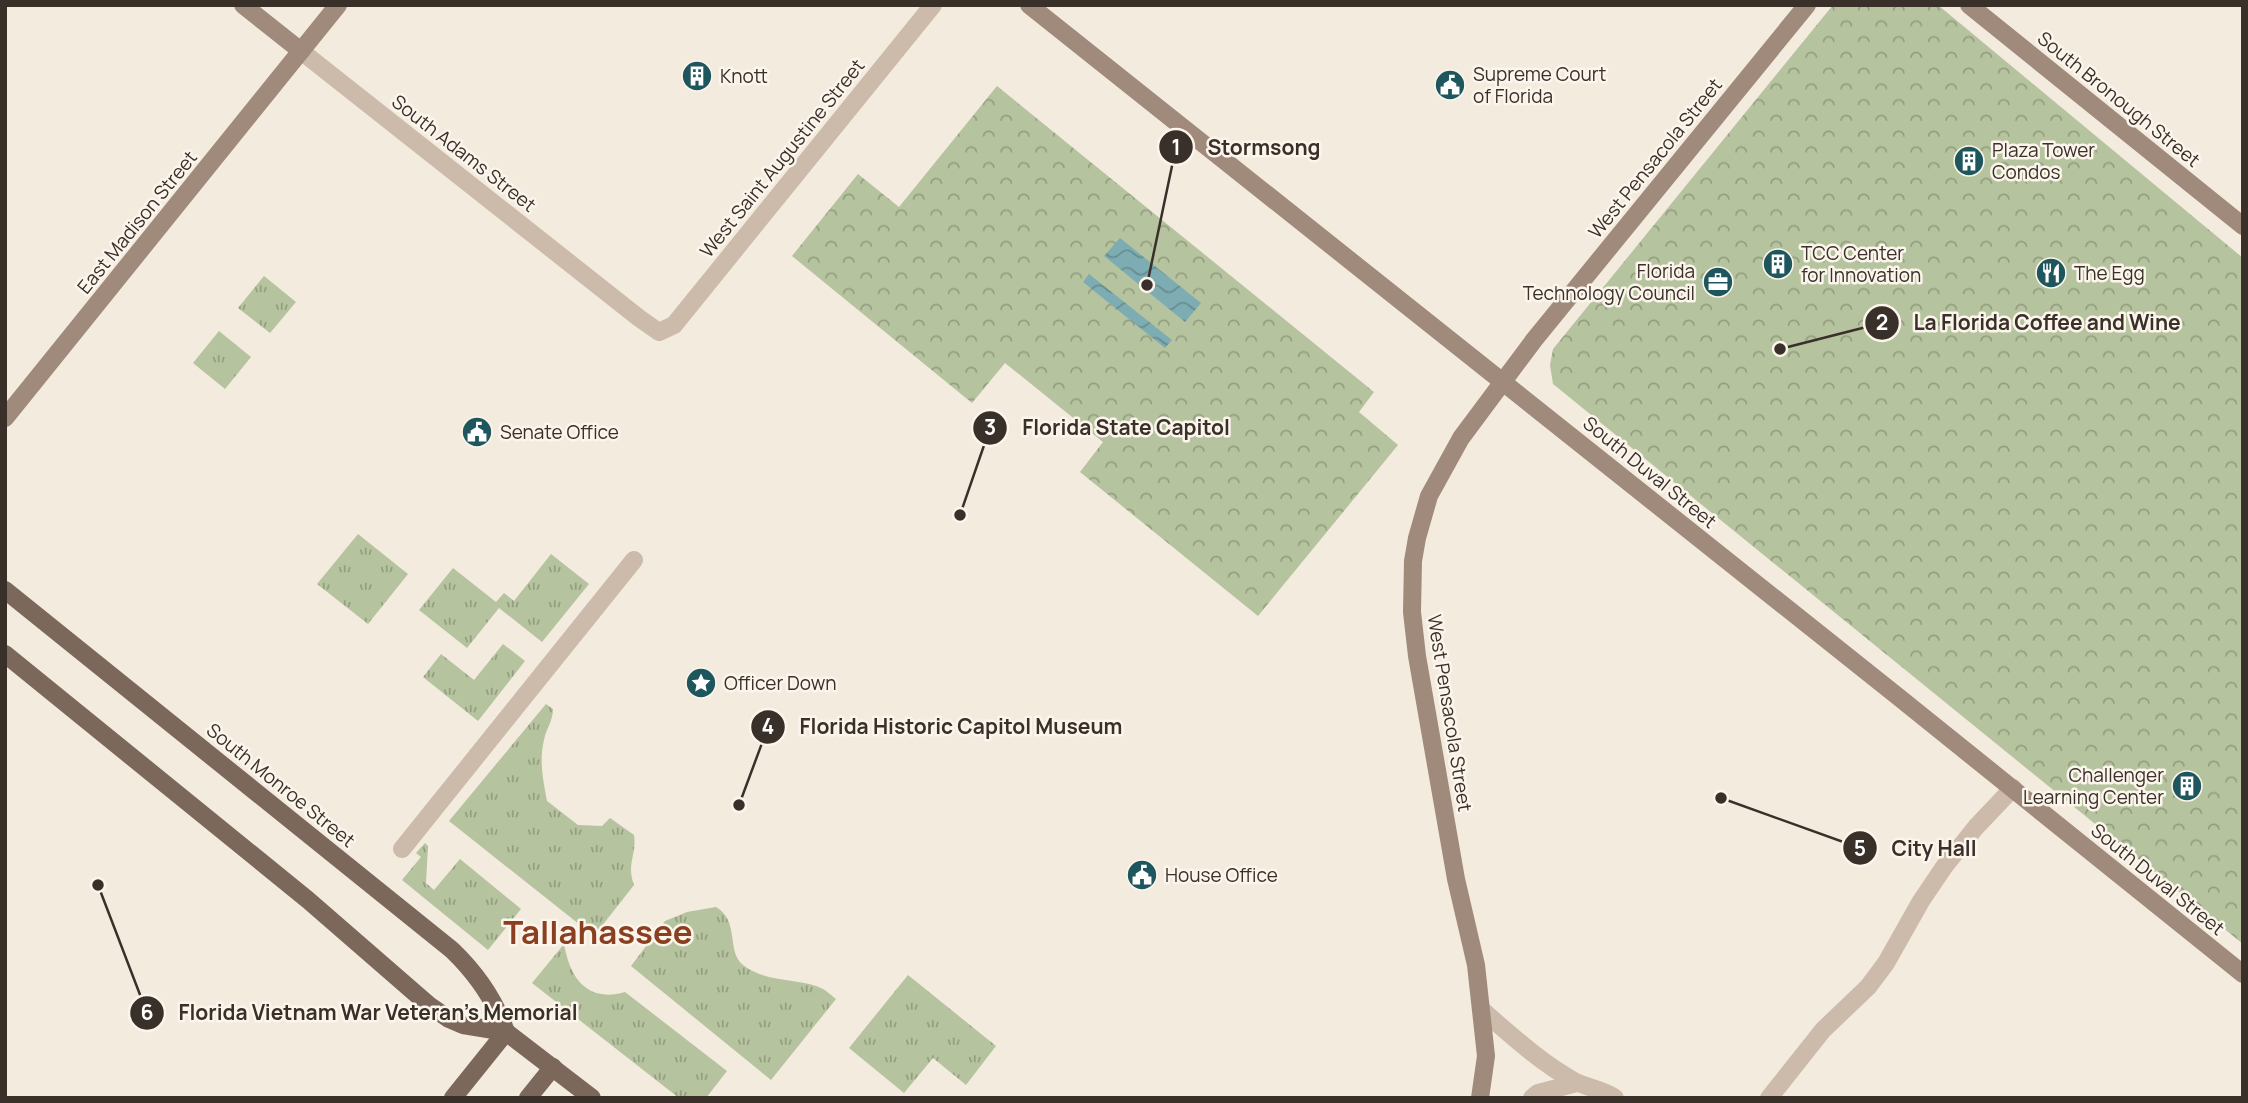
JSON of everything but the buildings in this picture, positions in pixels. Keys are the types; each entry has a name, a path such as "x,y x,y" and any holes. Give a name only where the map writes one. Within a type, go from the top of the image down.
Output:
{"main road":[{"name":"South Adams Street","path":"243,5 301,51"},
{"name":"East Madison Street","path":"5,418 338,5"},
{"name":"South Duval Street","path":"1029,5 2243,974"},
{"name":"West Pensacola Street","path":"1480,1098 1486,1056 1476,965 1456,879 1417,656 1412,612 1413,561 1429,496 1461,438 1503,381 1807,5"},
{"name":"South Bronough Street","path":"1969,5 2241,220"},
{"name":"South Monroe Street","path":"5,590 452,950 467,964 490,995 506,1032"},
{"path":"5,654 308,900 439,1013 463,1025 506,1032 592,1098"},
{"path":"453,1098 506,1032"},
{"path":"528,1098 553,1067"}],"street":[{"name":"West Saint Augustine Street","path":"660,332 674,326 933,5"},
{"name":"South Adams Street","path":"301,51 660,332"},
{"path":"402,849 634,560"},
{"path":"1769,1098 1824,1030 1868,987 1886,963 1921,901 1944,867 1976,827 2013,788"},
{"path":"1482,1010 1542,1061 1577,1083 1615,1098"},
{"path":"1532,1098 1538,1093 1577,1083"}],"green space":[{"path":"1833,5 1938,5 2243,258 2243,944 1553,384 1550,365 1553,349"},
{"path":"997,86 1374,392 1359,412 1398,445 1258,616 1080,472 1103,442 1005,363 972,403 792,256 858,174 899,207"},
{"path":"264,276 296,302 270,333 238,308"},
{"path":"219,331 251,357 225,389 193,363"},
{"path":"358,534 408,574 368,624 317,584"},
{"path":"551,554 589,584 542,642 499,608 467,648 419,610 453,568 496,602 504,593 514,601"},
{"path":"503,644 525,661 478,721 423,677 441,654 474,680"},
{"path":"546,704 553,709 542,755 547,801 578,825 602,826 610,818 634,835 631,871 634,885 594,936 449,821"},
{"path":"425,843 428,846 426,883 434,890 460,859 521,909 488,950 402,880 421,857 416,853"},
{"path":"716,907 728,920 735,952 743,965 762,975 814,985 836,999 771,1080 631,966 665,921 687,912"},
{"path":"564,944 571,967 582,985 600,994 625,992 727,1071 706,1098 679,1098 532,983"},
{"path":"908,975 996,1046 966,1085 933,1058 904,1093 849,1048"}],"water":[{"path":"1120,238 1201,303 1185,322 1104,256"},
{"path":"1089,274 1172,340 1165,348 1083,282"}],"place":[{"name":"Knott","path":"697,76"},
{"name":"Supreme Court of Florida","path":"1450,85"},
{"name":"Plaza Tower Condos","path":"1969,161"},
{"name":"TCC Center for Innovation","path":"1778,264"},
{"name":"The Egg","path":"2051,273"},
{"name":"Florida Technology Council","path":"1718,282"},
{"name":"Stormsong","path":"1147,285"},
{"name":"La Florida Coffee and Wine","path":"1780,349"},
{"name":"Senate Office","path":"477,432"},
{"name":"Florida State Capitol","path":"960,515"},
{"name":"Officer Down","path":"701,683"},
{"name":"Challenger Learning Center","path":"2187,786"},
{"name":"City Hall","path":"1721,798"},
{"name":"Florida Historic Capitol Museum","path":"739,805"},
{"name":"House Office","path":"1142,875"},
{"name":"Florida Vietnam War Veteran's Memorial","path":"98,885"}],"district":[{"name":"Tallahassee","path":"598,932"}]}
